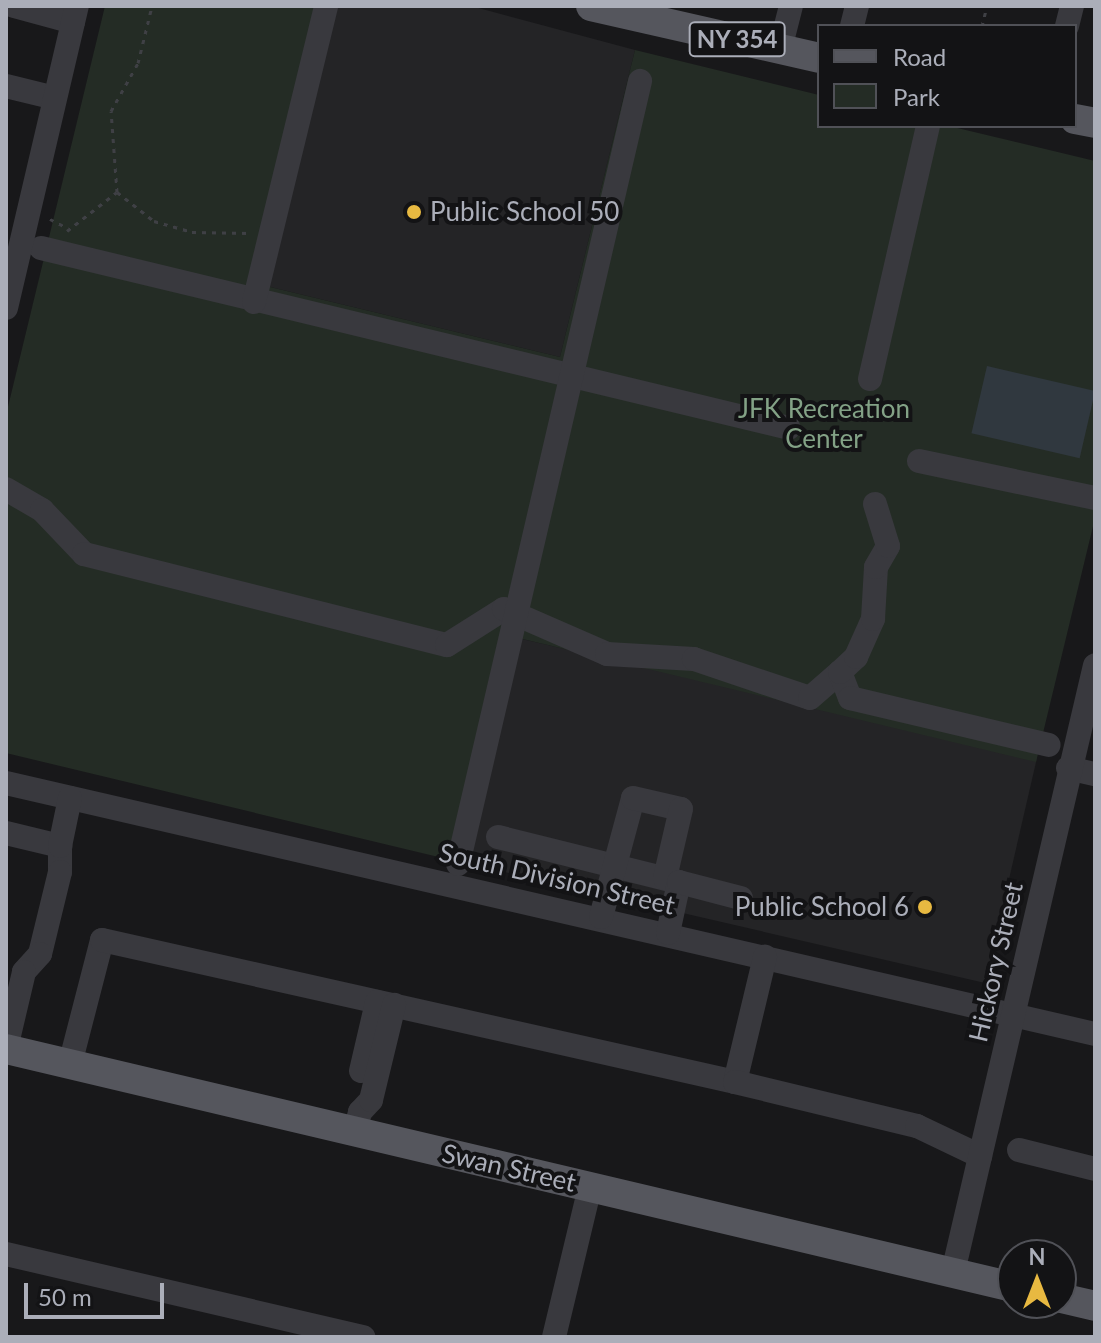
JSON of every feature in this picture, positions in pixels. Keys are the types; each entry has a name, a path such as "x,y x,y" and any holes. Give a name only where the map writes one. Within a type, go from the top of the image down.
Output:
{"main road":[{"name":"NY 354","path":"591,6 656,14 817,58"},
{"name":"Swan Street","path":"6,1048 70,1064 358,1122 590,1187 997,1283"}],"street":[{"path":"6,308 75,14 14,6"},
{"path":"254,302 326,6"},
{"path":"780,49 791,6"},
{"path":"458,864 640,81"},
{"path":"6,86 55,98"},
{"path":"870,379 928,128"},
{"path":"22,248 789,428"},
{"path":"919,461 1095,498"},
{"path":"6,489 42,510 84,554 447,645 493,614 517,612 607,654 694,659 810,698 850,698 1049,745"},
{"path":"810,698 856,657 873,619 876,567 888,546 875,504"},
{"name":"Hickory Street","path":"953,1272 1068,768 1095,665"},
{"path":"840,672 850,698"},
{"path":"1068,768 1095,774"},
{"name":"South Division Street","path":"6,783 601,917 1095,1034"},
{"path":"6,1048 24,972 40,954 60,872 60,846 70,798"},
{"path":"601,917 618,866 633,798 681,809 668,933"},
{"path":"6,833 60,846"},
{"path":"498,837 741,898"},
{"path":"70,1064 102,940 735,1082 917,1126 980,1156"},
{"path":"735,1082 765,957"},
{"path":"358,1122 356,1095 386,1004"},
{"path":"1019,1150 1095,1169"},
{"path":"554,1337 590,1187"},
{"path":"6,1254 363,1337"}],"path":[{"path":"152,6 138,63 111,111 117,192 154,221 192,232 246,232 267,250"},
{"path":"47,219 68,228 117,192"}],"shaded area":[{"path":"333,6 471,6 635,50 560,357 266,286"},
{"path":"987,366 1095,391 1080,458 971,433"},
{"path":"505,635 1037,758 985,983 453,860"}],"green space":[{"name":"JFK Recreation Center","path":"105,6 333,6 266,286 560,357 635,50 817,95 817,128 957,128 1095,161 1095,518 1036,762 506,635 451,860 6,753 6,415"}],"place":[{"name":"Public School 50","path":"414,212"},
{"name":"Public School 6","path":"925,907"}]}
